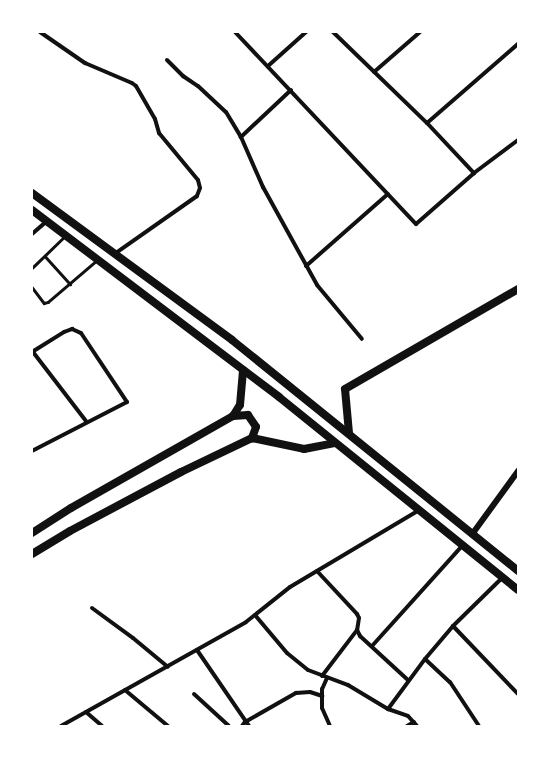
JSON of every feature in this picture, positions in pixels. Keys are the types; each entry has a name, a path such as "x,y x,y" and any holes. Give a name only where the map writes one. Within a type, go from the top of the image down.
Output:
{"main road":[{"path":"32,193 116,253 232,340 473,533 518,571"},
{"path":"32,210 279,397 334,443 463,544 518,590"},
{"path":"348,434 345,389 518,290"},
{"path":"32,533 71,508 233,416 240,405 243,370"},
{"path":"233,416 248,416 256,426 252,438"},
{"path":"32,554 70,531 174,476 252,438 304,449 334,443"}],"street":[{"path":"40,32 85,64 136,86 154,119 159,133 198,180 200,188 197,196 116,253"},
{"path":"234,32 291,90 416,224 474,173 518,140"},
{"path":"268,66 306,32"},
{"path":"333,32 427,123 474,173"},
{"path":"374,72 420,32"},
{"path":"427,123 518,44"},
{"path":"167,60 183,76 198,86 226,112 241,137 263,187 317,285 332,306 362,339"},
{"path":"241,137 291,90"},
{"path":"306,266 388,194"},
{"path":"32,234 47,221"},
{"path":"32,451 86,421 127,402 81,333 72,329 64,332 32,352 86,421"},
{"path":"473,533 518,471"},
{"path":"61,726 246,622 290,587 419,510"},
{"path":"372,646 463,544"},
{"path":"317,571 359,618 357,630 325,677 322,689 322,708 330,726"},
{"path":"388,710 408,680 453,626 503,577"},
{"path":"92,608 133,638 168,667"},
{"path":"255,615 287,653 308,670 348,685 388,710 408,716 417,726"},
{"path":"453,626 518,694"},
{"path":"357,630 360,636 408,680"},
{"path":"197,650 248,726"},
{"path":"425,659 450,682 479,726"},
{"path":"125,690 168,726"},
{"path":"242,726 246,722 296,693 310,692 322,696"},
{"path":"194,694 229,726"},
{"path":"86,712 102,726"},
{"path":"407,726 414,722"}],"lane":[{"path":"32,268 66,236"},
{"path":"45,256 70,284"},
{"path":"32,287 46,303 98,260"}]}
